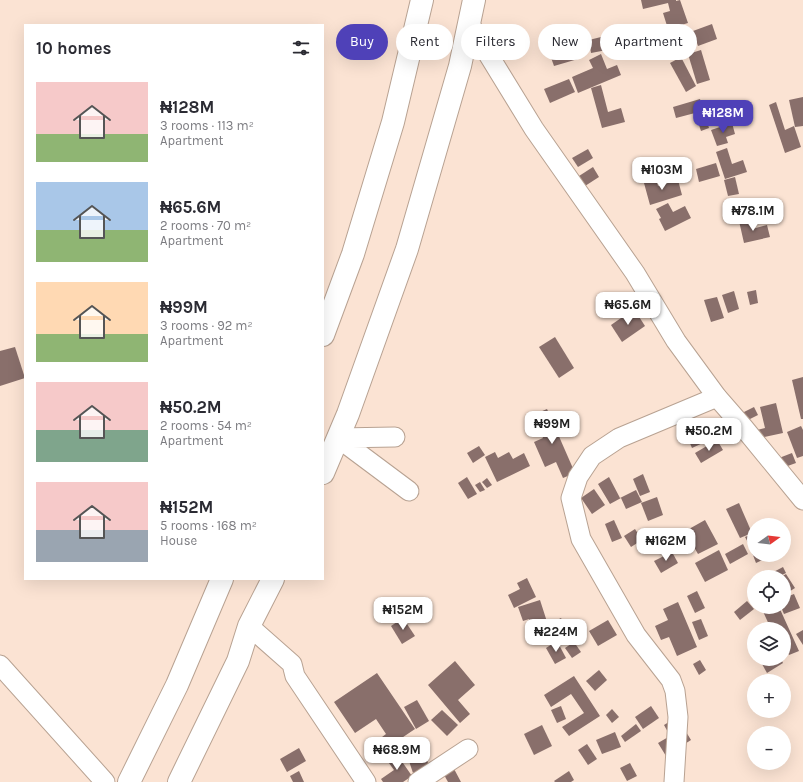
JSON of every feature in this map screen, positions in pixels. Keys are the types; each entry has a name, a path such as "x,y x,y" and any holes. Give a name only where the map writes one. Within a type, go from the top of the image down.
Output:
{"street":[{"path":"324,332 353,254 393,122 422,0"},
{"path":"324,472 348,414 407,249 460,66 474,0"},
{"path":"469,23 534,129 635,273 676,341 717,397 803,500"},
{"path":"674,782 678,717 675,691 671,680 636,635 581,539 571,498 578,477 592,456 620,438 717,397"},
{"path":"338,438 395,437"},
{"path":"338,438 410,491"},
{"path":"129,782 177,685 222,580"},
{"path":"179,782 238,661 249,626 272,580"},
{"path":"249,626 292,664 295,676 366,782"},
{"path":"0,666 106,782"},
{"path":"418,782 468,749"}],"building":[{"path":"641,0 680,0 688,23 666,24 663,13 670,11 668,3 643,9"},
{"path":"712,24 717,39 698,46 697,30"},
{"path":"600,37 600,51 592,53 592,39"},
{"path":"701,50 710,80 697,84 690,60 697,60 697,51"},
{"path":"600,54 600,60 603,60 607,69 617,65 621,75 578,93 572,77 593,68 589,60 592,60 592,58"},
{"path":"552,60 575,60 554,66"},
{"path":"676,60 683,60 696,86 686,92 670,63"},
{"path":"569,79 575,92 550,103 544,89"},
{"path":"601,85 608,112 621,108 625,122 602,128 591,88"},
{"path":"803,97 803,126 795,127 789,100"},
{"path":"700,99 709,128 701,131 695,113 676,118 673,107"},
{"path":"776,102 785,130 794,126 801,147 785,153 769,105"},
{"path":"732,123 735,134 726,137 728,143 717,146 711,130"},
{"path":"727,148 732,164 743,160 747,172 725,179 716,152"},
{"path":"588,149 593,158 578,167 572,158"},
{"path":"667,158 671,173 646,179 642,164"},
{"path":"716,163 720,176 699,182 696,169"},
{"path":"593,167 599,177 585,186 579,176"},
{"path":"735,177 739,194 728,196 724,180"},
{"path":"656,179 658,186 678,180 682,195 650,205 644,183"},
{"path":"668,203 673,212 685,206 691,218 665,231 659,219 661,218 656,209"},
{"path":"750,218 752,229 767,225 770,237 744,243 739,221"},
{"path":"756,290 758,303 750,305 747,292"},
{"path":"734,291 739,309 728,313 722,295"},
{"path":"717,297 724,318 711,322 704,300"},
{"path":"634,309 645,326 622,342 611,325"},
{"path":"555,337 574,368 559,378 539,347"},
{"path":"15,347 24,378 0,386 0,351"},
{"path":"803,377 803,419 801,419 792,380"},
{"path":"776,403 783,433 759,438 757,430 765,428 760,407"},
{"path":"754,407 758,415 736,426 732,418"},
{"path":"547,409 575,473 563,478 556,462 545,467 534,442 543,438 533,415"},
{"path":"714,422 720,435 692,448 686,434"},
{"path":"801,426 803,430 803,456 797,458 787,432"},
{"path":"717,440 723,450 701,463 695,453"},
{"path":"479,446 485,455 473,463 467,453"},
{"path":"495,452 498,458 509,452 513,459 524,453 530,466 497,482 485,457"},
{"path":"792,453 796,463 782,468 779,458"},
{"path":"643,474 650,492 640,496 633,479"},
{"path":"467,477 477,494 468,499 458,483"},
{"path":"609,477 620,498 636,490 642,502 626,509 621,498 610,504 598,484"},
{"path":"487,478 492,485 487,488 482,482"},
{"path":"480,482 485,490 480,492 475,485"},
{"path":"594,489 605,505 592,514 581,498"},
{"path":"657,497 663,515 648,521 641,503"},
{"path":"739,503 747,521 747,535 740,538 726,509"},
{"path":"614,520 622,538 612,542 605,524"},
{"path":"705,520 718,544 698,554 691,542 695,540 689,529"},
{"path":"635,529 642,540 631,547 624,536"},
{"path":"743,544 747,552 747,555 730,564 725,554"},
{"path":"719,550 728,570 705,582 695,563"},
{"path":"672,552 678,563 661,573 654,561"},
{"path":"783,567 784,570 777,570"},
{"path":"527,578 536,597 514,608 508,595 520,589 517,583"},
{"path":"791,582 795,588 791,591"},
{"path":"697,591 705,608 695,613 687,596"},
{"path":"794,594 800,608 791,611 791,595"},
{"path":"540,600 549,628 533,633 529,619 523,621 518,607"},
{"path":"747,601 748,614 740,620 734,612"},
{"path":"678,602 697,647 677,656 669,637 661,640 655,626 668,620 663,609"},
{"path":"764,614 782,614 786,622 768,622"},
{"path":"403,618 415,636 402,644 391,626"},
{"path":"561,618 571,639 563,643 553,622"},
{"path":"701,619 708,636 699,640 692,622"},
{"path":"608,620 617,635 598,646 589,631"},
{"path":"803,630 803,645 796,634"},
{"path":"791,633 799,651 791,654"},
{"path":"557,641 566,658 555,664 546,648"},
{"path":"574,642 581,652 572,658 565,648"},
{"path":"700,660 706,670 699,675 693,664"},
{"path":"455,661 475,685 458,700 470,714 460,723 428,685"},
{"path":"763,666 778,666 767,673"},
{"path":"599,670 607,680 595,691 586,681"},
{"path":"377,673 415,729 372,758 366,749 386,734 376,719 355,733 334,702"},
{"path":"574,676 600,716 569,736 562,727 584,713 571,694 551,707 544,695"},
{"path":"417,700 429,721 416,729 404,707"},
{"path":"561,706 566,719 557,723 551,710"},
{"path":"651,706 659,718 643,729 635,717"},
{"path":"612,709 619,717 612,723 606,715"},
{"path":"442,710 458,725 447,736 431,720"},
{"path":"677,717 691,740 666,756 658,743 670,736 664,725"},
{"path":"636,724 641,731 625,742 621,736"},
{"path":"542,725 552,746 534,755 524,734"},
{"path":"615,732 621,747 602,754 596,740"},
{"path":"587,744 597,759 588,765 578,750"},
{"path":"299,748 306,761 287,772 280,759"},
{"path":"396,753 412,776 403,782 383,782 381,779 394,770 386,759"},
{"path":"425,754 429,766 413,773 409,761"},
{"path":"630,763 637,776 627,781 620,768"},
{"path":"453,767 461,782 448,782 443,773"},
{"path":"299,771 304,782 293,782 290,776"},
{"path":"569,771 574,780 571,782 554,781"}]}
